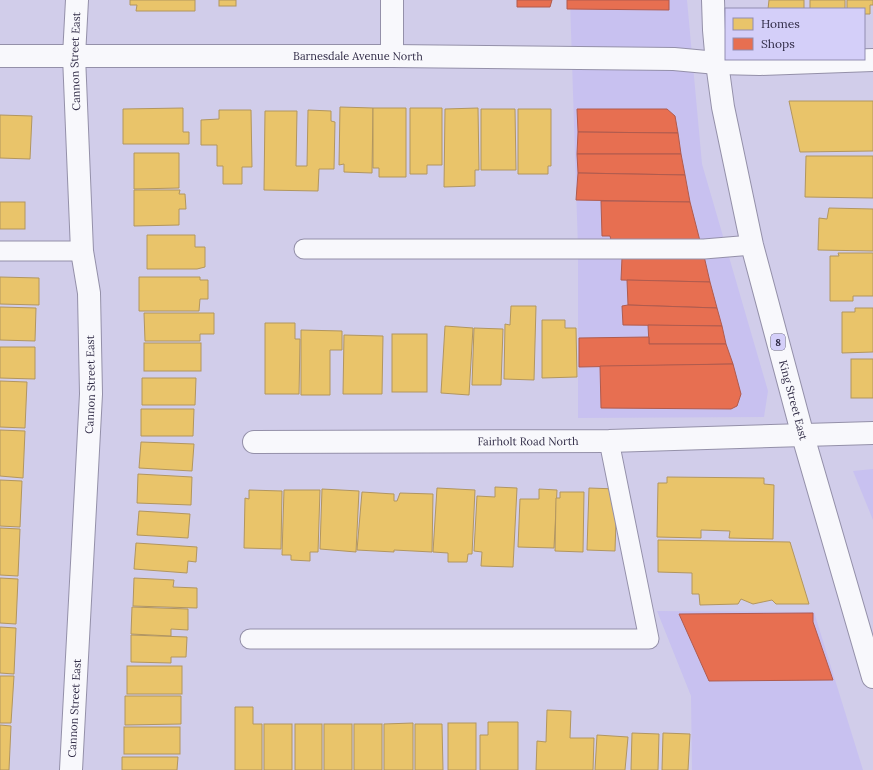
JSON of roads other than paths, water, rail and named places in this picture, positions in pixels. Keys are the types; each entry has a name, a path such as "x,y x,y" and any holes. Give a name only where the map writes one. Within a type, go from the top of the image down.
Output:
{"street":[{"name":"Cannon Street East","path":"71,770 91,394 89,293 82,251 74,56 77,0"},
{"path":"392,0 392,56"},
{"name":"King Street East","path":"714,0 714,30 723,107 752,245 803,436 873,677"},
{"name":"Barnesdale Avenue North","path":"0,56 392,56 674,59 717,63 760,64 873,60"},
{"name":"Fairholt Road North","path":"254,442 609,441 873,433"}],"lane":[{"path":"304,248 704,249 752,245"},
{"path":"0,251 82,251"},
{"path":"250,639 649,639 609,441"}]}
